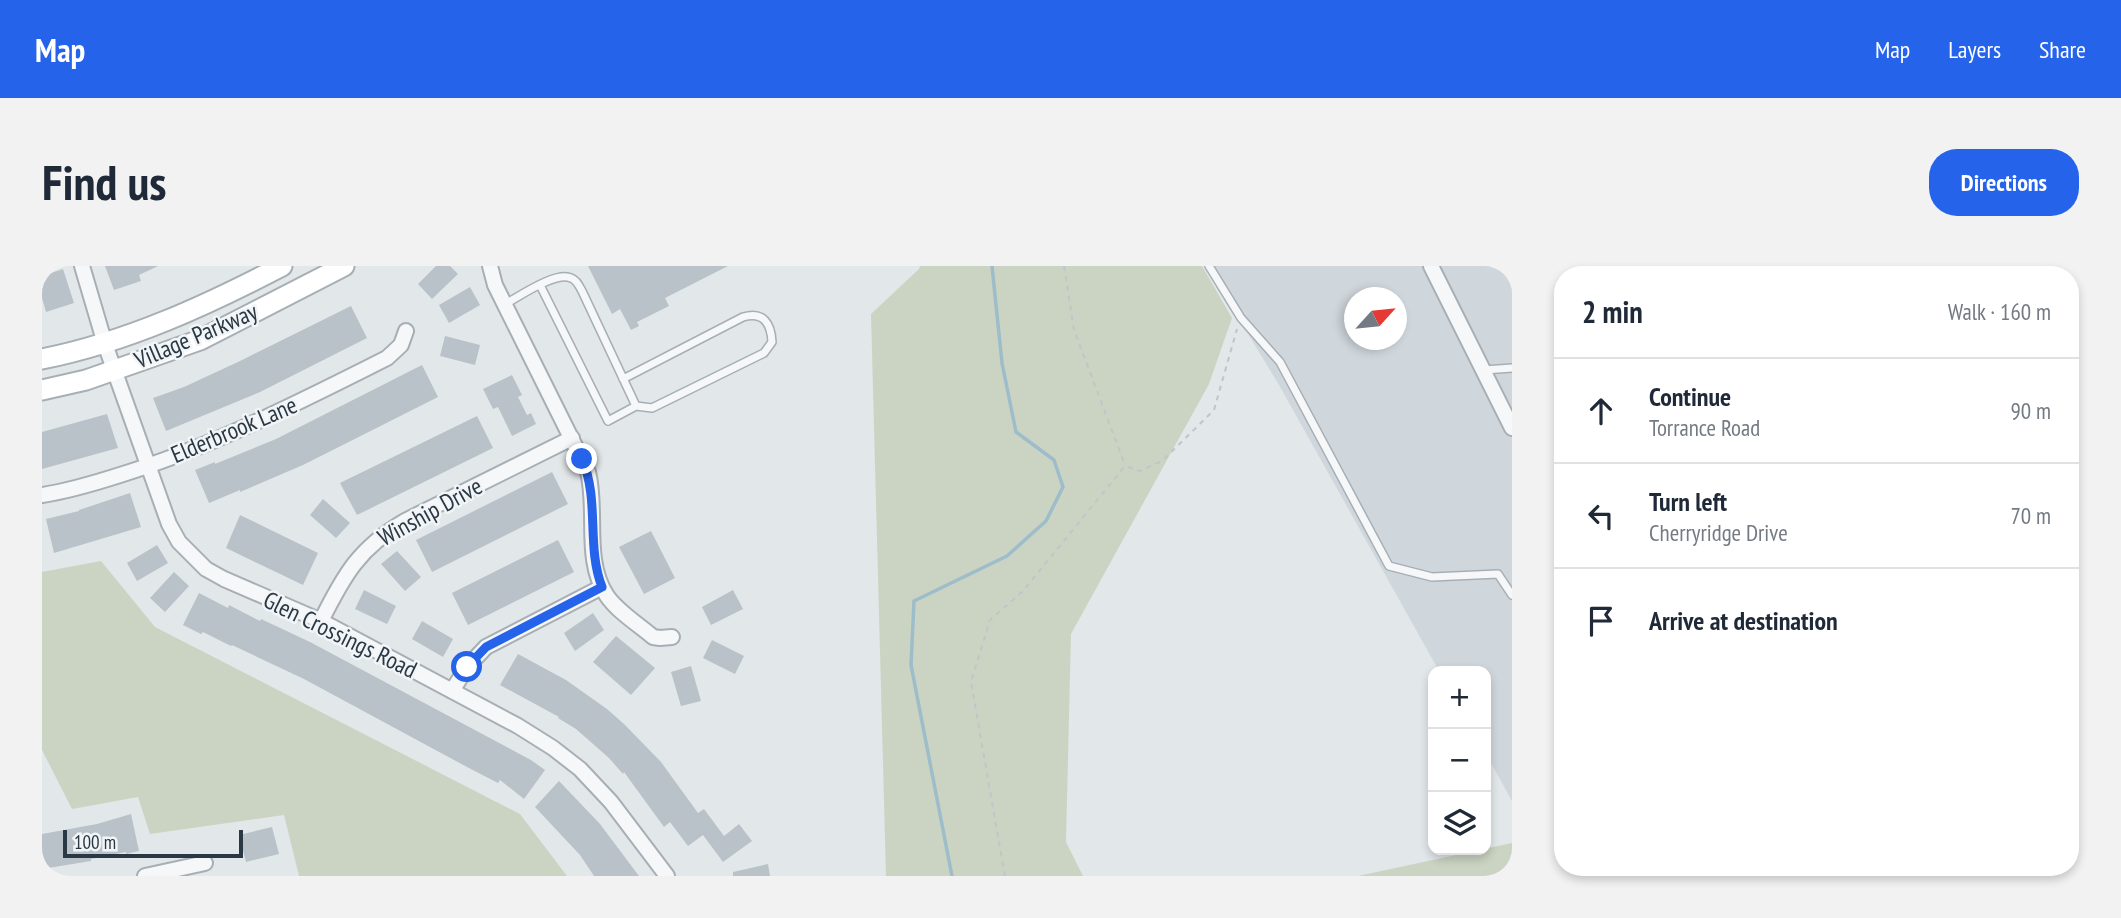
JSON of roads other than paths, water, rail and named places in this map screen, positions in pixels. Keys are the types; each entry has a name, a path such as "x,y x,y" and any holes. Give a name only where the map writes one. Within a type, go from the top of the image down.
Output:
{"main road":[{"name":"Village Parkway","path":"42,359 105,344 157,325 220,299 282,266"},
{"name":"Village Parkway","path":"42,390 114,371 200,341 344,266"}],"street":[{"name":"Glen Crossings Road","path":"82,266 114,371 169,524 192,557 224,579 321,621 518,726 553,748 580,769 611,802 667,876"},
{"path":"490,266 495,285 572,438 590,480 594,558 602,587 616,607 653,637 671,637"},
{"path":"1431,266 1512,428"},
{"name":"Elderbrook Lane","path":"42,495 148,466 263,420 387,358 401,345 406,331"},
{"name":"Winship Drive","path":"321,621 352,565 386,532 405,520 572,438"},
{"path":"452,691 467,667 486,647 602,587"},
{"path":"145,876 205,863"}],"lane":[{"path":"1209,266 1241,318 1280,362 1389,566 1432,577 1498,574 1512,595"},
{"path":"505,304 556,276 569,276 576,281 636,406"},
{"path":"540,285 608,421 636,406 652,408 764,352 772,342 771,328 762,318 752,314 743,317 623,379"},
{"path":"1483,370 1512,368"}],"waterway":[{"path":"952,876 911,665 914,601 1007,556 1046,521 1063,487 1054,460 1016,432 1002,363 992,266"}]}
